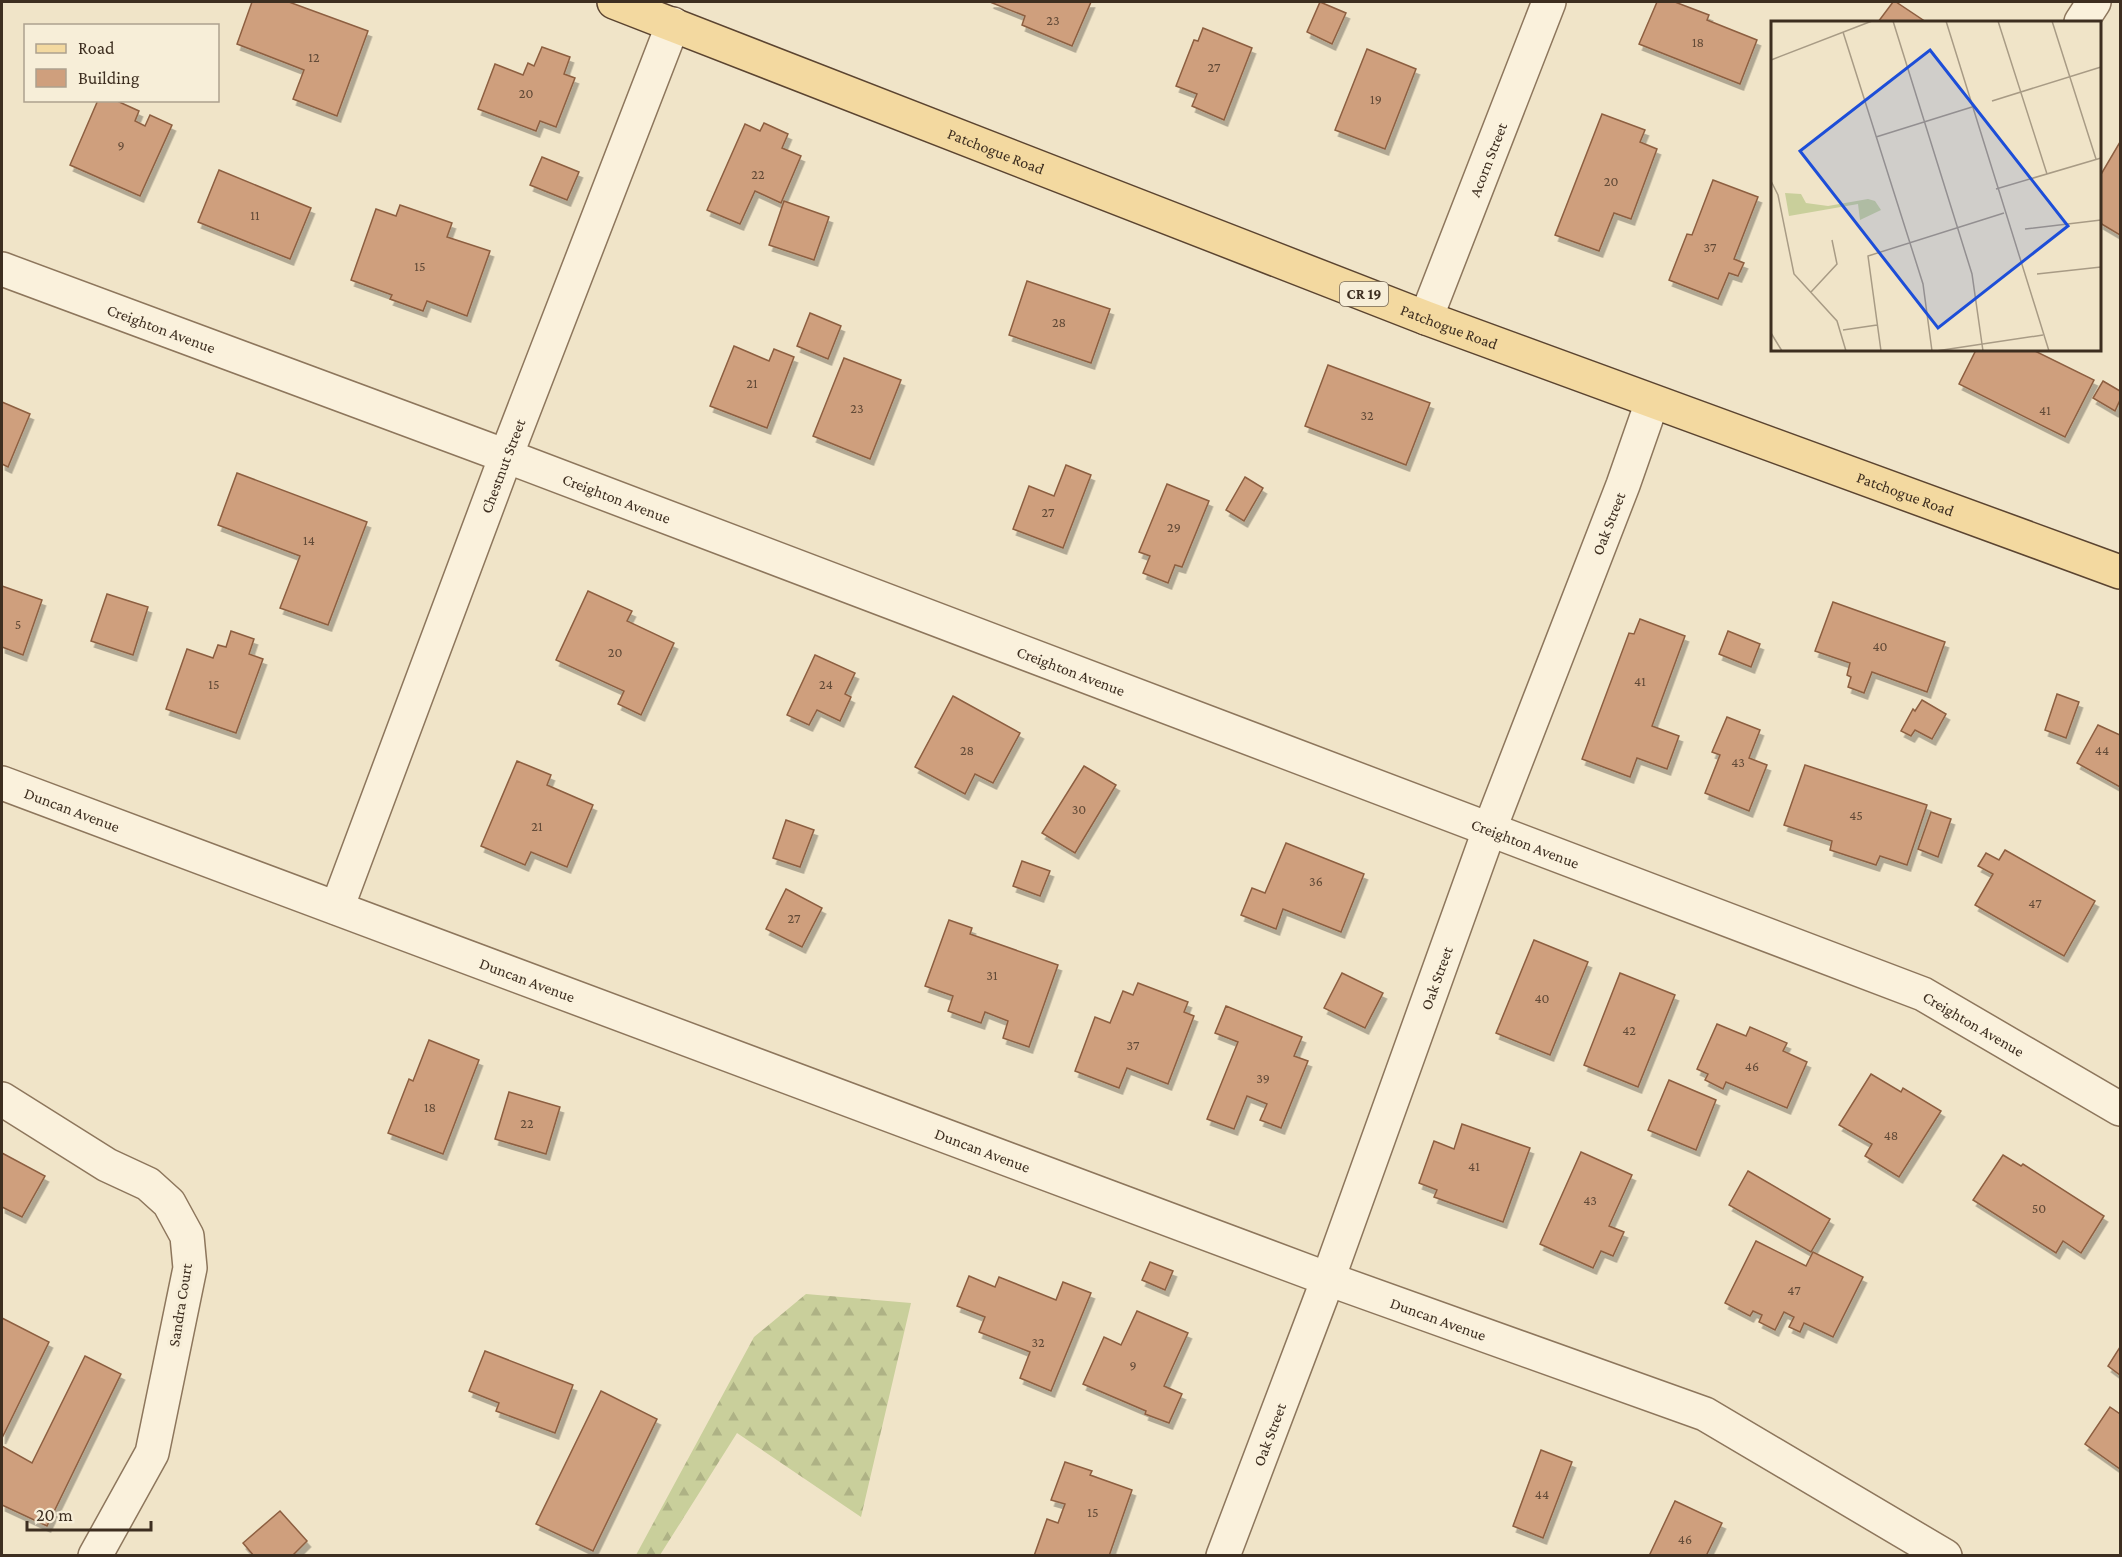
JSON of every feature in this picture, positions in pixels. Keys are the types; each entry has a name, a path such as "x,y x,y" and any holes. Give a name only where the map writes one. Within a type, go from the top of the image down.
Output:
{"main road":[{"name":"Patchogue Road","path":"614,2 1426,318 2121,572"}],"street":[{"name":"Acorn Street","path":"1426,318 1549,2"},
{"path":"2082,21 2094,2"},
{"name":"Chestnut Street","path":"337,908 506,456 673,24"},
{"name":"Creighton Avenue","path":"2,269 506,456 1923,994 2121,1109"},
{"name":"Oak Street","path":"1223,1556 1328,1279 1490,828 1623,485 1652,402"},
{"name":"Duncan Avenue","path":"2,783 1328,1279 1706,1414 1945,1556"},
{"name":"Sandra Court","path":"2,1099 107,1165 148,1184 169,1203 187,1236 189,1268 152,1453 95,1556"}],"green space":[{"path":"806,1294 911,1303 861,1517 737,1433 660,1555 636,1555 754,1337"}],"building":[{"path":"252,2 289,2 368,31 337,116 293,99 304,70 237,44"},
{"path":"990,2 1091,2 1072,46 1022,25 1025,16"},
{"path":"1320,2 1346,13 1332,44 1307,32"},
{"path":"1657,2 1675,2 1709,15 1707,20 1757,40 1740,84 1639,44"},
{"path":"1893,2 1896,2 1924,21 1879,21"},
{"path":"1203,28 1252,48 1224,120 1192,106 1197,94 1176,86 1194,40 1198,41"},
{"path":"542,47 570,57 564,74 575,78 556,127 540,121 536,131 478,109 495,64 523,75 528,63 534,66"},
{"path":"1367,49 1416,69 1385,149 1335,130"},
{"path":"97,102 119,102 139,111 135,121 145,126 150,115 172,125 140,196 70,165"},
{"path":"1602,114 1645,130 1640,142 1657,149 1631,219 1614,213 1599,251 1555,235"},
{"path":"764,123 788,134 782,148 801,156 781,203 755,191 740,224 707,210 745,124 760,131"},
{"path":"2120,142 2120,235 2101,224 2101,174"},
{"path":"542,157 579,172 567,200 530,185"},
{"path":"219,170 311,208 290,259 198,222"},
{"path":"1713,180 1758,197 1734,259 1744,263 1738,276 1729,273 1718,299 1669,280 1687,234 1692,235"},
{"path":"784,201 829,217 814,260 769,245"},
{"path":"400,205 452,223 447,237 490,251 467,316 427,301 423,311 390,299 392,295 351,280 376,209 396,216"},
{"path":"1027,281 1110,309 1091,363 1009,335"},
{"path":"810,313 841,326 828,359 797,346"},
{"path":"734,346 769,361 774,349 794,357 767,428 710,406"},
{"path":"1976,351 2035,351 2094,380 2065,437 1959,384"},
{"path":"844,358 901,380 870,459 813,436"},
{"path":"1328,365 1430,403 1406,465 1305,426"},
{"path":"2103,381 2120,391 2120,400 2115,411 2093,398"},
{"path":"2,402 30,414 8,467 2,464"},
{"path":"1066,465 1091,475 1063,548 1013,529 1029,486 1054,496"},
{"path":"237,473 367,522 328,625 280,608 300,556 218,525"},
{"path":"1245,477 1263,488 1244,521 1226,510"},
{"path":"1167,484 1209,501 1182,567 1175,565 1168,583 1143,573 1150,556 1139,552"},
{"path":"2,586 42,600 23,655 2,647"},
{"path":"588,591 632,611 627,621 674,643 641,715 618,704 624,691 556,660"},
{"path":"107,594 148,607 133,655 91,641"},
{"path":"1833,602 1945,642 1927,692 1872,672 1864,693 1848,687 1851,677 1847,675 1850,663 1815,651"},
{"path":"1640,619 1685,636 1652,726 1679,736 1667,769 1637,758 1630,777 1582,759 1629,633 1634,634"},
{"path":"231,631 254,639 249,654 263,659 236,733 166,709 187,649 213,658 218,645 226,647"},
{"path":"1728,631 1760,644 1751,667 1719,654"},
{"path":"815,655 855,673 845,694 851,697 840,721 817,710 809,725 787,715"},
{"path":"2057,694 2079,702 2066,738 2045,730"},
{"path":"953,696 1020,733 993,783 975,774 965,794 915,767"},
{"path":"1922,700 1946,714 1932,739 1915,730 1911,736 1901,731 1913,709 1915,711"},
{"path":"1727,717 1760,730 1749,758 1767,765 1749,811 1705,793 1720,755 1712,752"},
{"path":"2098,725 2120,735 2120,787 2077,763"},
{"path":"517,761 551,775 547,785 593,805 567,867 531,852 525,865 481,846"},
{"path":"1805,765 1927,805 1907,865 1880,856 1876,865 1830,850 1832,841 1784,825"},
{"path":"1084,766 1116,785 1075,853 1042,833"},
{"path":"1931,812 1951,819 1938,857 1918,849"},
{"path":"786,820 814,830 800,867 773,858"},
{"path":"1286,843 1364,874 1341,932 1283,909 1276,929 1241,915 1252,888 1265,893"},
{"path":"2005,850 2095,901 2064,956 1975,905 1993,874 1978,866 1986,853 1999,860"},
{"path":"1022,861 1050,871 1040,896 1013,886"},
{"path":"786,889 822,908 802,947 766,929"},
{"path":"949,920 972,928 970,934 1058,965 1029,1047 1003,1038 1008,1021 985,1012 981,1023 948,1011 953,996 925,986"},
{"path":"1534,940 1588,962 1550,1055 1496,1033"},
{"path":"1342,973 1383,993 1365,1028 1324,1008"},
{"path":"1620,973 1675,995 1638,1087 1584,1065"},
{"path":"1138,983 1188,1002 1184,1012 1194,1016 1168,1084 1127,1068 1119,1088 1075,1071 1095,1017 1110,1023 1123,991 1133,995"},
{"path":"1226,1006 1302,1037 1294,1056 1308,1061 1281,1128 1260,1120 1267,1104 1247,1096 1234,1129 1207,1119 1238,1042 1215,1033"},
{"path":"1717,1024 1746,1036 1750,1027 1787,1043 1783,1051 1807,1062 1787,1108 1726,1082 1723,1089 1705,1080 1708,1074 1697,1069"},
{"path":"429,1040 479,1060 443,1154 388,1133 409,1079 413,1081"},
{"path":"1871,1074 1901,1092 1903,1088 1941,1111 1899,1177 1865,1156 1872,1144 1839,1125"},
{"path":"1669,1080 1716,1100 1696,1150 1648,1130"},
{"path":"509,1092 560,1107 546,1154 495,1139"},
{"path":"1462,1124 1530,1148 1503,1222 1434,1197 1437,1190 1419,1183 1434,1141 1454,1149"},
{"path":"1581,1152 1632,1175 1609,1226 1624,1232 1613,1256 1601,1251 1593,1268 1540,1244"},
{"path":"2,1153 45,1176 22,1217 2,1207"},
{"path":"2003,1155 2021,1166 2023,1164 2104,1216 2081,1253 2063,1241 2056,1253 1973,1200"},
{"path":"1748,1171 1830,1219 1811,1252 1729,1205"},
{"path":"1756,1241 1806,1266 1813,1252 1863,1277 1833,1337 1804,1323 1800,1332 1789,1327 1794,1317 1784,1312 1775,1330 1759,1322 1762,1315 1753,1311 1750,1316 1725,1303"},
{"path":"1150,1262 1173,1271 1165,1290 1142,1280"},
{"path":"969,1276 995,1287 999,1277 1056,1300 1063,1282 1091,1293 1051,1391 1020,1378 1030,1352 979,1332 985,1317 957,1306"},
{"path":"1137,1311 1188,1333 1164,1386 1182,1394 1169,1423 1083,1384 1104,1337 1121,1345"},
{"path":"2,1318 49,1342 2,1438"},
{"path":"2120,1347 2120,1375 2108,1366"},
{"path":"485,1351 573,1385 555,1433 496,1411 499,1403 469,1391"},
{"path":"85,1356 121,1374 47,1526 2,1505 2,1446 32,1463"},
{"path":"601,1391 657,1419 593,1551 536,1524"},
{"path":"2110,1407 2120,1414 2120,1469 2085,1444"},
{"path":"1541,1450 1572,1462 1543,1538 1513,1526"},
{"path":"1065,1462 1092,1471 1090,1475 1132,1490 1109,1556 1034,1556 1047,1519 1058,1523 1065,1504 1051,1500"},
{"path":"1675,1501 1722,1523 1706,1556 1649,1556"},
{"path":"280,1511 307,1541 292,1556 254,1556 243,1543"}]}
